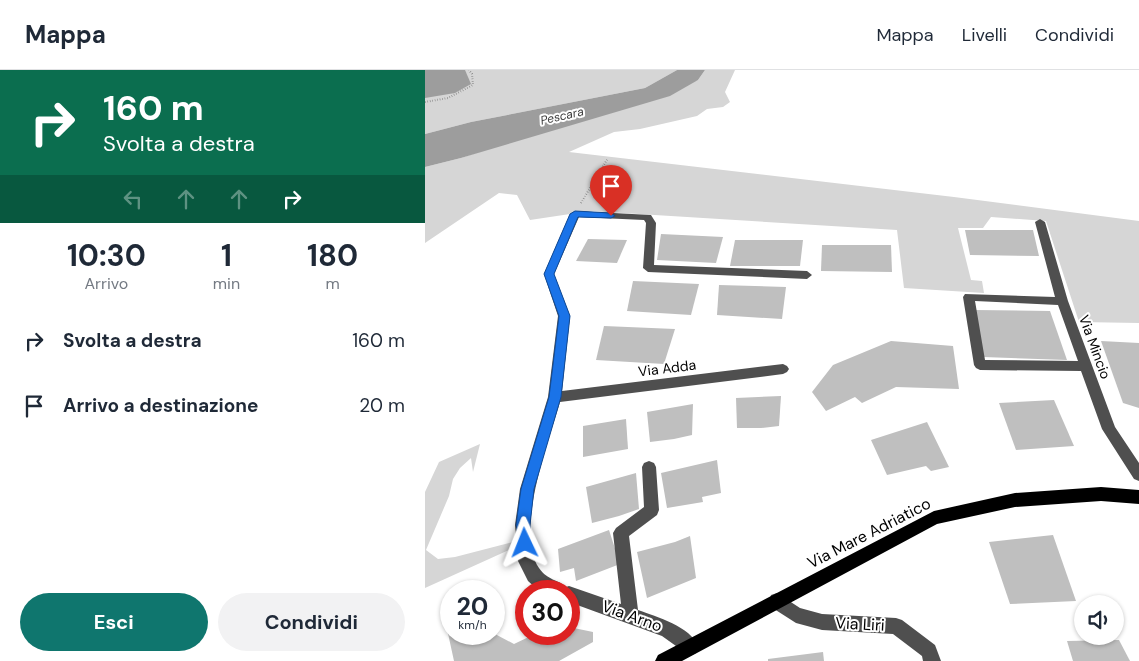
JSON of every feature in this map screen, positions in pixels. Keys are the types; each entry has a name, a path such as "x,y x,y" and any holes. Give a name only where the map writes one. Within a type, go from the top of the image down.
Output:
{"main road":[{"name":"Via Mare Adriatico","path":"664,661 934,518 1015,500 1101,494 1139,497"}],"street":[{"path":"539,580 526,561 523,525 527,489 555,397 564,316 549,274 575,214 647,217 651,223 648,268 807,275"},
{"name":"Via Mincio","path":"1040,222 1062,301 1109,429 1139,475"},
{"path":"1062,301 969,297 979,365 1086,366"},
{"name":"Via Adda","path":"555,397 783,369"},
{"path":"631,614 621,533 652,510 649,467"},
{"name":"Via Arno","path":"580,598 631,614 667,629 691,647"},
{"name":"Via Liri","path":"777,601 796,616 822,622 896,626 929,651 931,661"}],"path":[{"path":"425,102 448,98 473,85 472,74 469,70"},
{"path":"575,214 608,158"}],"shaded area":[{"path":"425,70 677,70 645,88 471,122 425,134"},
{"path":"705,70 735,70 725,92 730,102 723,107 707,109 697,116 640,129 614,132 569,152 954,197 1139,221 1139,323 1079,322 1046,221 991,217 983,228 958,228 971,280 982,281 984,293 904,288 897,230 590,211 530,220 517,195 499,193 425,243 425,167 461,158 698,80"},
{"path":"480,444 473,472 471,458 460,468 453,479 449,496 426,550 438,559 455,557 513,542 511,549 425,588 425,492 439,462"}],"water":[{"path":"425,70 465,70 471,84 455,93 425,98"},
{"name":"Pescara","path":"677,70 705,70 698,80 670,96 425,167 425,134 471,122 645,88"}],"building":[{"path":"965,230 1033,230 1039,256 970,255"},
{"path":"661,234 723,237 716,263 657,260"},
{"path":"588,239 627,240 617,263 576,261"},
{"path":"735,240 803,240 800,266 730,266"},
{"path":"822,245 891,245 892,272 821,271"},
{"path":"633,281 699,284 691,315 627,311"},
{"path":"719,285 786,287 782,319 717,315"},
{"path":"974,310 1050,311 1067,360 983,357"},
{"path":"604,326 675,329 664,364 596,360"},
{"path":"891,341 953,346 959,389 896,387 862,403 855,397 826,411 812,392 833,365"},
{"path":"1101,341 1139,343 1139,408 1123,403"},
{"path":"781,396 779,426 737,428 736,398"},
{"path":"1054,400 1074,446 1016,450 999,403"},
{"path":"693,404 692,435 650,442 647,412"},
{"path":"626,419 628,449 583,457 583,426"},
{"path":"927,422 949,467 931,471 926,466 887,475 871,440"},
{"path":"717,460 721,493 702,497 703,502 667,508 661,473"},
{"path":"636,473 639,509 592,523 586,487"},
{"path":"609,530 620,564 576,580 574,568 560,572 558,549"},
{"path":"1053,535 1074,595 1074,601 1010,604 989,542"},
{"path":"690,536 696,578 647,598 637,552"},
{"path":"580,629 593,632 593,642 559,661 454,661 451,645 505,645 505,639 515,645 580,645"},
{"path":"1067,641 1074,641 1074,645 1122,645 1130,661 1073,661"},
{"path":"823,652 824,661 768,661 768,659"}],"route":[{"path":"525,543 523,525 527,489 555,397 564,316 549,274 575,214 611,216"}]}
